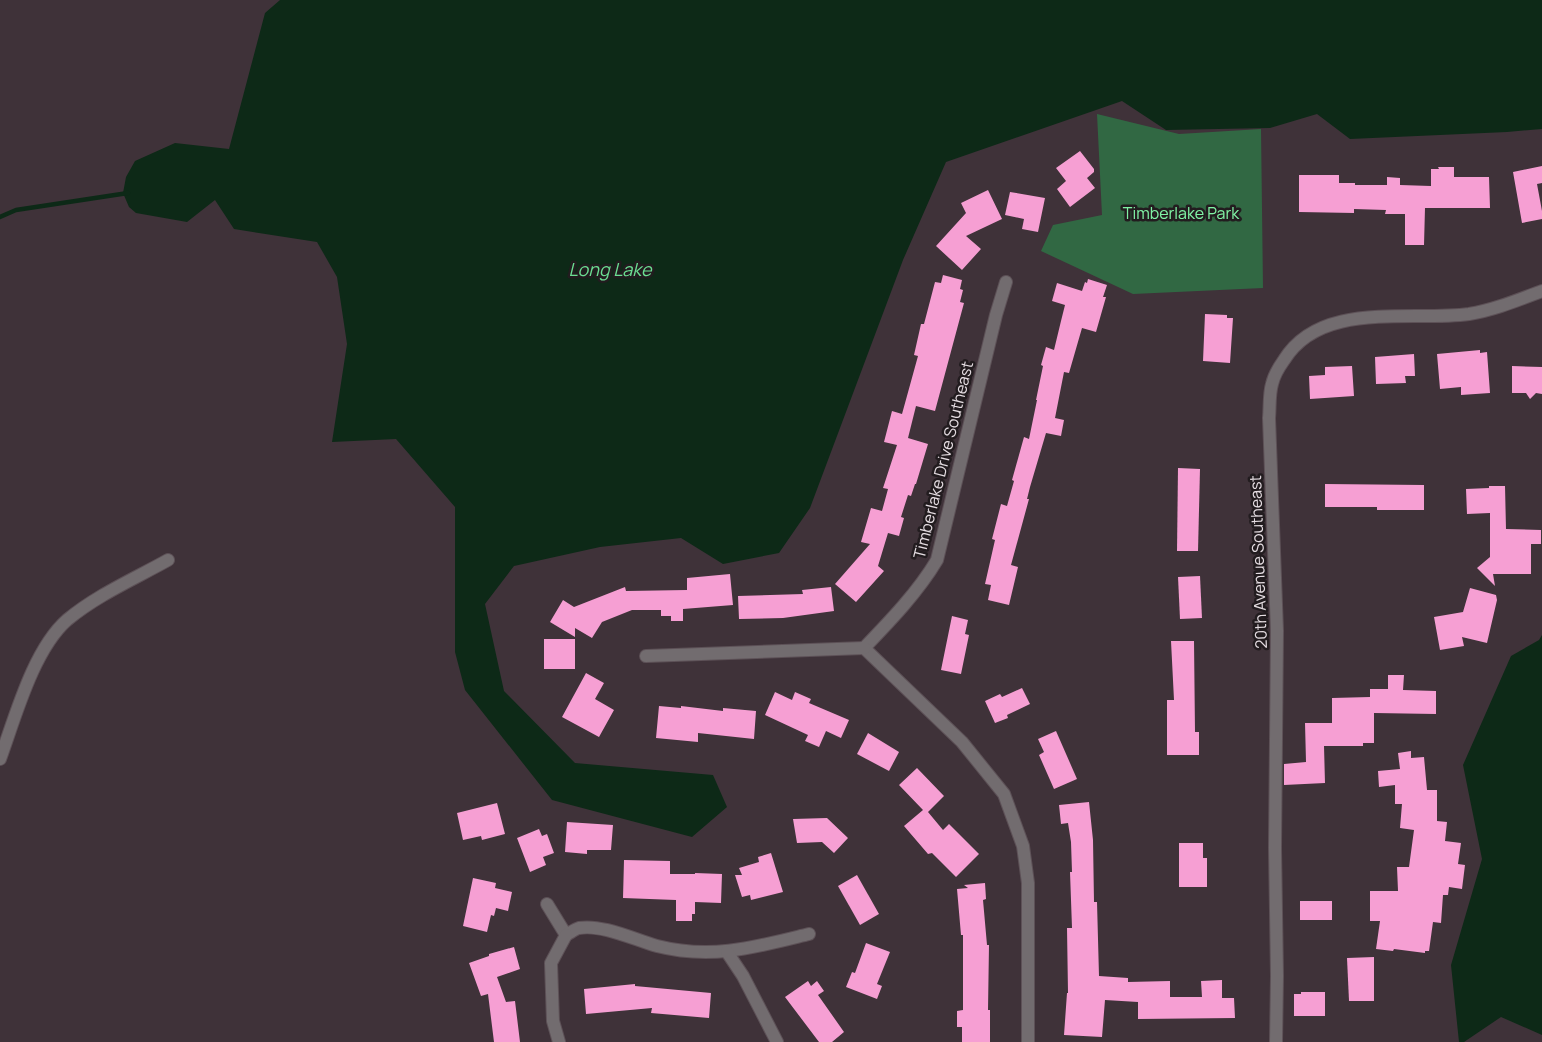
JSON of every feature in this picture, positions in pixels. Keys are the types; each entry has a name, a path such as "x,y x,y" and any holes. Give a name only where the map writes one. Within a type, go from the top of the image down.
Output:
{"street":[{"name":"Timberlake Drive Southeast","path":"864,648 927,577 937,560 996,315 1006,282"},
{"name":"20th Avenue Southeast","path":"1276,1042 1275,848 1277,656 1269,418 1271,384 1278,368 1297,342 1312,332 1328,326 1352,319 1468,314 1503,306 1542,291"},
{"path":"0,760 32,673 49,641 66,621 94,600 168,560"},
{"path":"646,656 864,648 962,742 1004,794 1023,846 1028,883 1028,1042"},
{"path":"546,904 566,935"},
{"path":"559,1042 553,1021 552,963 566,935 578,928 619,933 658,946 690,952 727,952 808,934"},
{"path":"727,952 743,976 777,1042"}],"green space":[{"name":"Timberlake Park","path":"1097,114 1179,134 1261,129 1263,288 1133,294 1041,251 1053,225 1102,215"}],"water":[{"name":"Long Lake","path":"280,0 1542,0 1542,129 1350,139 1317,114 1270,128 1166,130 1122,101 946,162 903,260 810,508 779,553 723,564 681,538 600,547 514,566 485,604 504,691 575,763 713,775 727,807 692,837 552,800 465,690 455,652 455,507 396,439 332,442 347,344 337,277 317,242 234,229 215,200 187,222 136,213 129,207 123,193 126,177 135,161 175,143 229,149 265,13"},
{"path":"1542,635 1542,1035 1501,1017 1464,1042 1459,1042 1451,965 1482,859 1463,765 1511,656 1539,640"}],"building":[{"path":"1080,151 1094,169 1094,172 1087,178 1095,188 1070,207 1057,189 1066,181 1056,168"},
{"path":"1542,166 1542,183 1537,184 1542,219 1522,223 1513,172"},
{"path":"1438,167 1454,167 1454,177 1489,177 1490,208 1425,208 1424,245 1405,245 1405,214 1385,214 1386,210 1354,209 1354,213 1299,212 1299,175 1339,175 1339,183 1355,183 1355,185 1387,185 1387,177 1400,178 1400,185 1431,186 1431,169 1439,169"},
{"path":"988,190 1002,219 966,236 981,249 962,270 936,246 966,213 961,203"},
{"path":"1010,192 1045,198 1038,232 1022,229 1024,219 1005,215"},
{"path":"943,275 962,280 960,289 963,290 960,302 964,303 935,411 916,406 908,438 928,444 916,484 911,496 908,495 901,517 904,518 899,536 888,533 878,566 884,571 856,602 835,584 870,544 861,542 871,508 882,511 888,489 883,488 897,445 884,442 892,411 902,414 918,356 914,355 921,324 924,324 935,282 941,283"},
{"path":"1088,279 1107,285 1103,297 1106,297 1096,332 1082,328 1069,373 1064,372 1055,418 1064,420 1061,436 1046,433 1030,487 1027,499 1029,499 1011,565 1018,567 1009,605 988,600 991,585 985,584 995,540 992,539 1001,504 1007,506 1024,437 1029,439 1043,366 1041,365 1046,347 1054,350 1065,305 1052,301 1057,283 1082,291"},
{"path":"1205,314 1227,315 1227,318 1233,318 1230,363 1203,361"},
{"path":"1480,350 1480,353 1487,352 1490,393 1461,395 1461,387 1440,389 1437,354"},
{"path":"1414,354 1415,376 1405,376 1406,383 1376,384 1375,357"},
{"path":"1352,366 1354,396 1310,399 1309,376 1325,375 1325,367"},
{"path":"1512,366 1542,367 1542,394 1536,393 1530,399 1526,393 1512,393"},
{"path":"1178,468 1200,469 1198,551 1177,551"},
{"path":"1325,484 1424,485 1424,510 1377,510 1377,507 1325,507"},
{"path":"1489,486 1505,486 1506,529 1541,530 1541,544 1531,544 1531,574 1493,574 1495,586 1477,568 1490,557 1490,513 1467,514 1466,489 1489,488"},
{"path":"730,574 733,605 683,609 683,621 671,621 671,616 661,616 661,610 632,610 602,622 592,638 575,628 575,637 550,622 563,600 574,607 625,587 626,591 687,590 687,578"},
{"path":"1200,576 1202,618 1180,619 1178,577"},
{"path":"831,587 834,611 783,618 739,619 738,596 803,594 802,590"},
{"path":"1470,588 1496,595 1497,600 1487,643 1462,637 1464,646 1440,650 1434,617 1463,612"},
{"path":"952,616 968,620 965,634 969,635 961,674 941,670"},
{"path":"544,639 575,639 575,669 544,669"},
{"path":"1171,641 1194,641 1195,732 1199,732 1199,755 1167,755 1167,700 1174,700"},
{"path":"586,673 604,683 595,699 614,710 599,737 562,717"},
{"path":"1388,675 1404,675 1403,690 1436,691 1436,714 1374,713 1374,743 1363,743 1363,746 1324,746 1325,783 1284,785 1284,764 1306,762 1305,723 1332,723 1332,698 1370,697 1370,689 1388,689"},
{"path":"1022,688 1030,704 1007,715 1008,718 995,723 985,701 1000,694 1002,697"},
{"path":"775,692 792,700 795,692 811,699 809,703 849,720 841,738 826,731 819,747 805,741 808,735 765,715"},
{"path":"659,706 681,708 681,706 723,711 723,708 756,711 754,739 698,733 698,742 656,738"},
{"path":"1056,731 1077,779 1054,789 1039,755 1044,752 1038,739"},
{"path":"868,733 899,752 889,771 857,754"},
{"path":"1411,751 1411,758 1424,757 1427,790 1437,790 1437,821 1447,822 1445,841 1461,843 1458,864 1465,865 1462,889 1449,887 1448,895 1443,895 1441,923 1433,922 1429,951 1425,951 1425,953 1376,949 1380,921 1370,921 1370,891 1398,891 1397,867 1409,867 1414,830 1400,828 1402,804 1395,804 1395,785 1379,787 1378,771 1400,769 1398,753"},
{"path":"917,768 944,796 928,812 943,830 949,824 979,854 956,877 932,853 928,854 904,826 923,810 899,785"},
{"path":"1089,802 1093,840 1094,902 1097,902 1099,976 1128,978 1128,982 1170,981 1170,997 1202,997 1201,981 1222,980 1222,998 1234,998 1235,1018 1138,1019 1138,1002 1105,1000 1102,1037 1064,1035 1068,993 1067,928 1072,928 1070,872 1072,872 1068,823 1061,824 1059,805"},
{"path":"497,803 505,834 482,840 481,836 463,840 457,813"},
{"path":"827,818 848,838 834,853 822,842 797,843 793,819"},
{"path":"567,822 613,825 611,850 587,850 587,854 565,852"},
{"path":"539,829 542,836 547,834 554,853 543,857 546,865 530,872 517,838"},
{"path":"1179,843 1203,843 1203,858 1207,858 1207,887 1179,887"},
{"path":"771,853 783,892 751,900 750,895 742,897 735,875 742,875 739,868 759,862 758,857"},
{"path":"624,860 670,861 670,874 722,874 721,903 695,902 695,914 692,914 692,921 676,921 676,900 623,898"},
{"path":"857,875 879,914 860,925 838,886"},
{"path":"473,878 496,883 495,888 512,892 508,911 496,908 494,916 491,915 487,932 463,926"},
{"path":"985,883 986,899 983,900 987,945 989,945 988,1010 990,1010 990,1042 962,1042 962,1027 957,1027 957,1011 963,1010 963,935 961,935 957,889 968,888 964,885"},
{"path":"1300,901 1332,901 1332,920 1300,920"},
{"path":"866,943 890,952 877,984 882,986 877,999 846,987 852,972 855,973"},
{"path":"514,947 520,969 497,977 506,1002 515,1001 520,1042 494,1042 488,994 481,996 469,963 489,956 489,954"},
{"path":"1374,957 1374,1001 1349,1001 1347,958"},
{"path":"808,981 811,986 817,981 824,991 818,995 844,1032 832,1042 819,1042 785,997"},
{"path":"635,984 635,986 711,993 709,1018 651,1013 652,1008 586,1014 584,989"},
{"path":"1301,992 1325,992 1325,1016 1294,1016 1294,994 1301,994"}],"waterway":[{"path":"0,217 16,210 128,193"}]}
